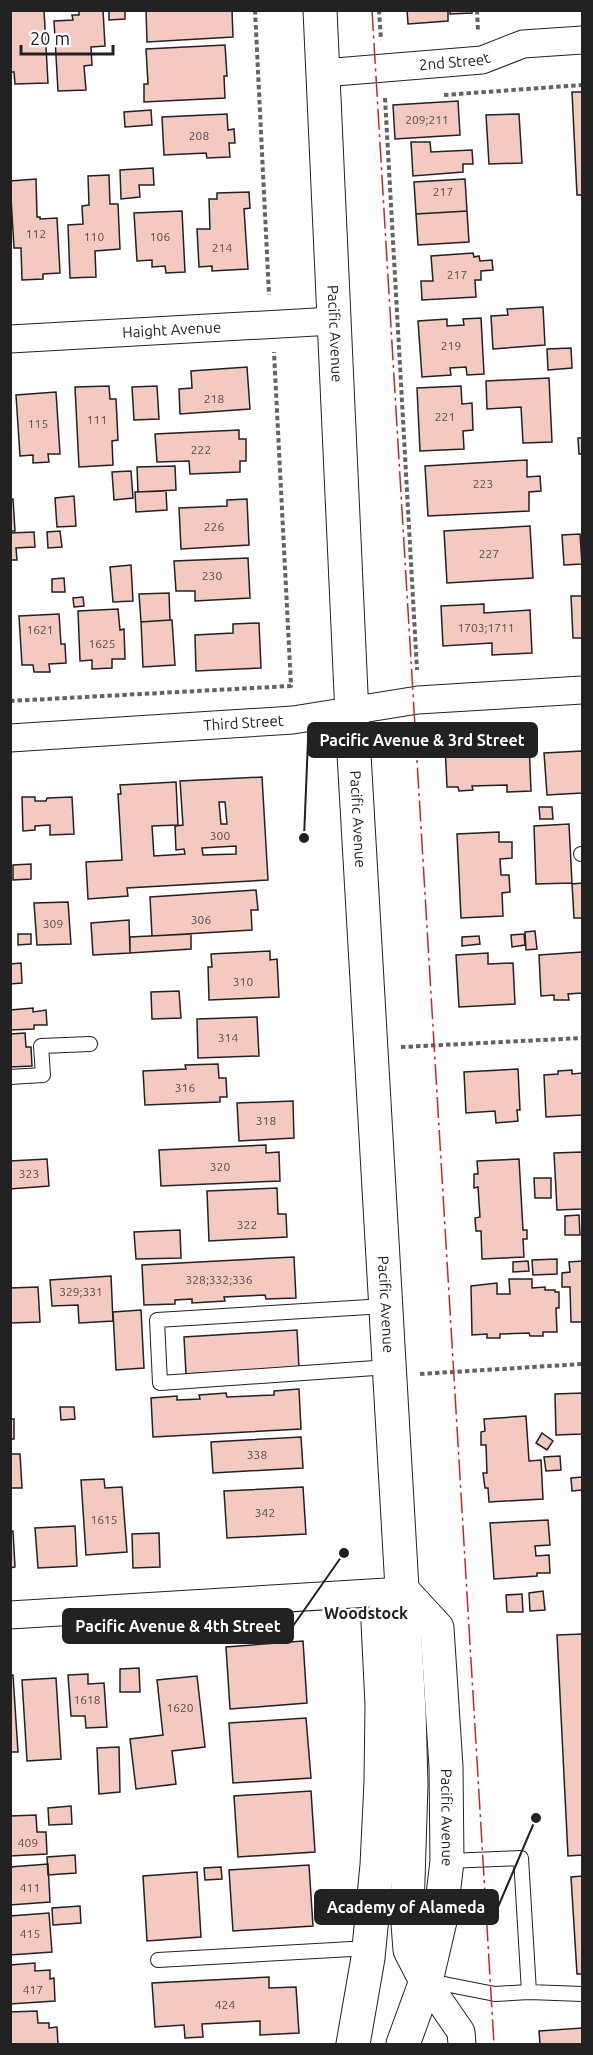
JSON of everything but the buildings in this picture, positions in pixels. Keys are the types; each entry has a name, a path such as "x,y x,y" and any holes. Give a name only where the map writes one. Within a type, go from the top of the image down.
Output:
{"street":[{"name":"Pacific Avenue","path":"320,10 352,711 403,1591 436,1628 446,1767 447,1861 440,1921 426,1981 403,2044"},
{"name":"2nd Street","path":"323,73 482,60 523,44 582,40"},
{"name":"Haight Avenue","path":"10,339 333,321"},
{"name":"Third Street","path":"10,738 293,720 418,700 582,690"},
{"path":"10,1615 403,1591"},
{"path":"353,2044 368,1953 377,1866 382,1705 378,1623 403,1591"},
{"path":"403,1591 411,1785 406,1911 410,1950 426,1981 461,2031 462,2044"}],"lane":[{"path":"10,1077 43,1075 41,1046 90,1044"},
{"path":"385,1306 157,1320 160,1383 389,1371"},
{"path":"447,1861 521,1858 529,1992"},
{"path":"158,1960 368,1953"},
{"path":"426,1981 495,1994 529,1992 582,1995"}],"path":[{"path":"255,10 269,295 258,296"},
{"path":"439,95 582,85"},
{"path":"396,97 385,98 416,670 428,670"},
{"path":"10,701 291,686 274,351"},
{"path":"370,1049 582,1038"},
{"path":"389,1371 582,1364"}],"power":[{"path":"372,10 494,2044"}],"place":[{"name":"Pacific Avenue & 3rd Street","path":"304,838"},
{"name":"Pacific Avenue & 4th Street","path":"344,1553"},
{"name":"Academy of Alameda","path":"536,1818"}],"district":[{"name":"Woodstock","path":"366,1613"}]}
